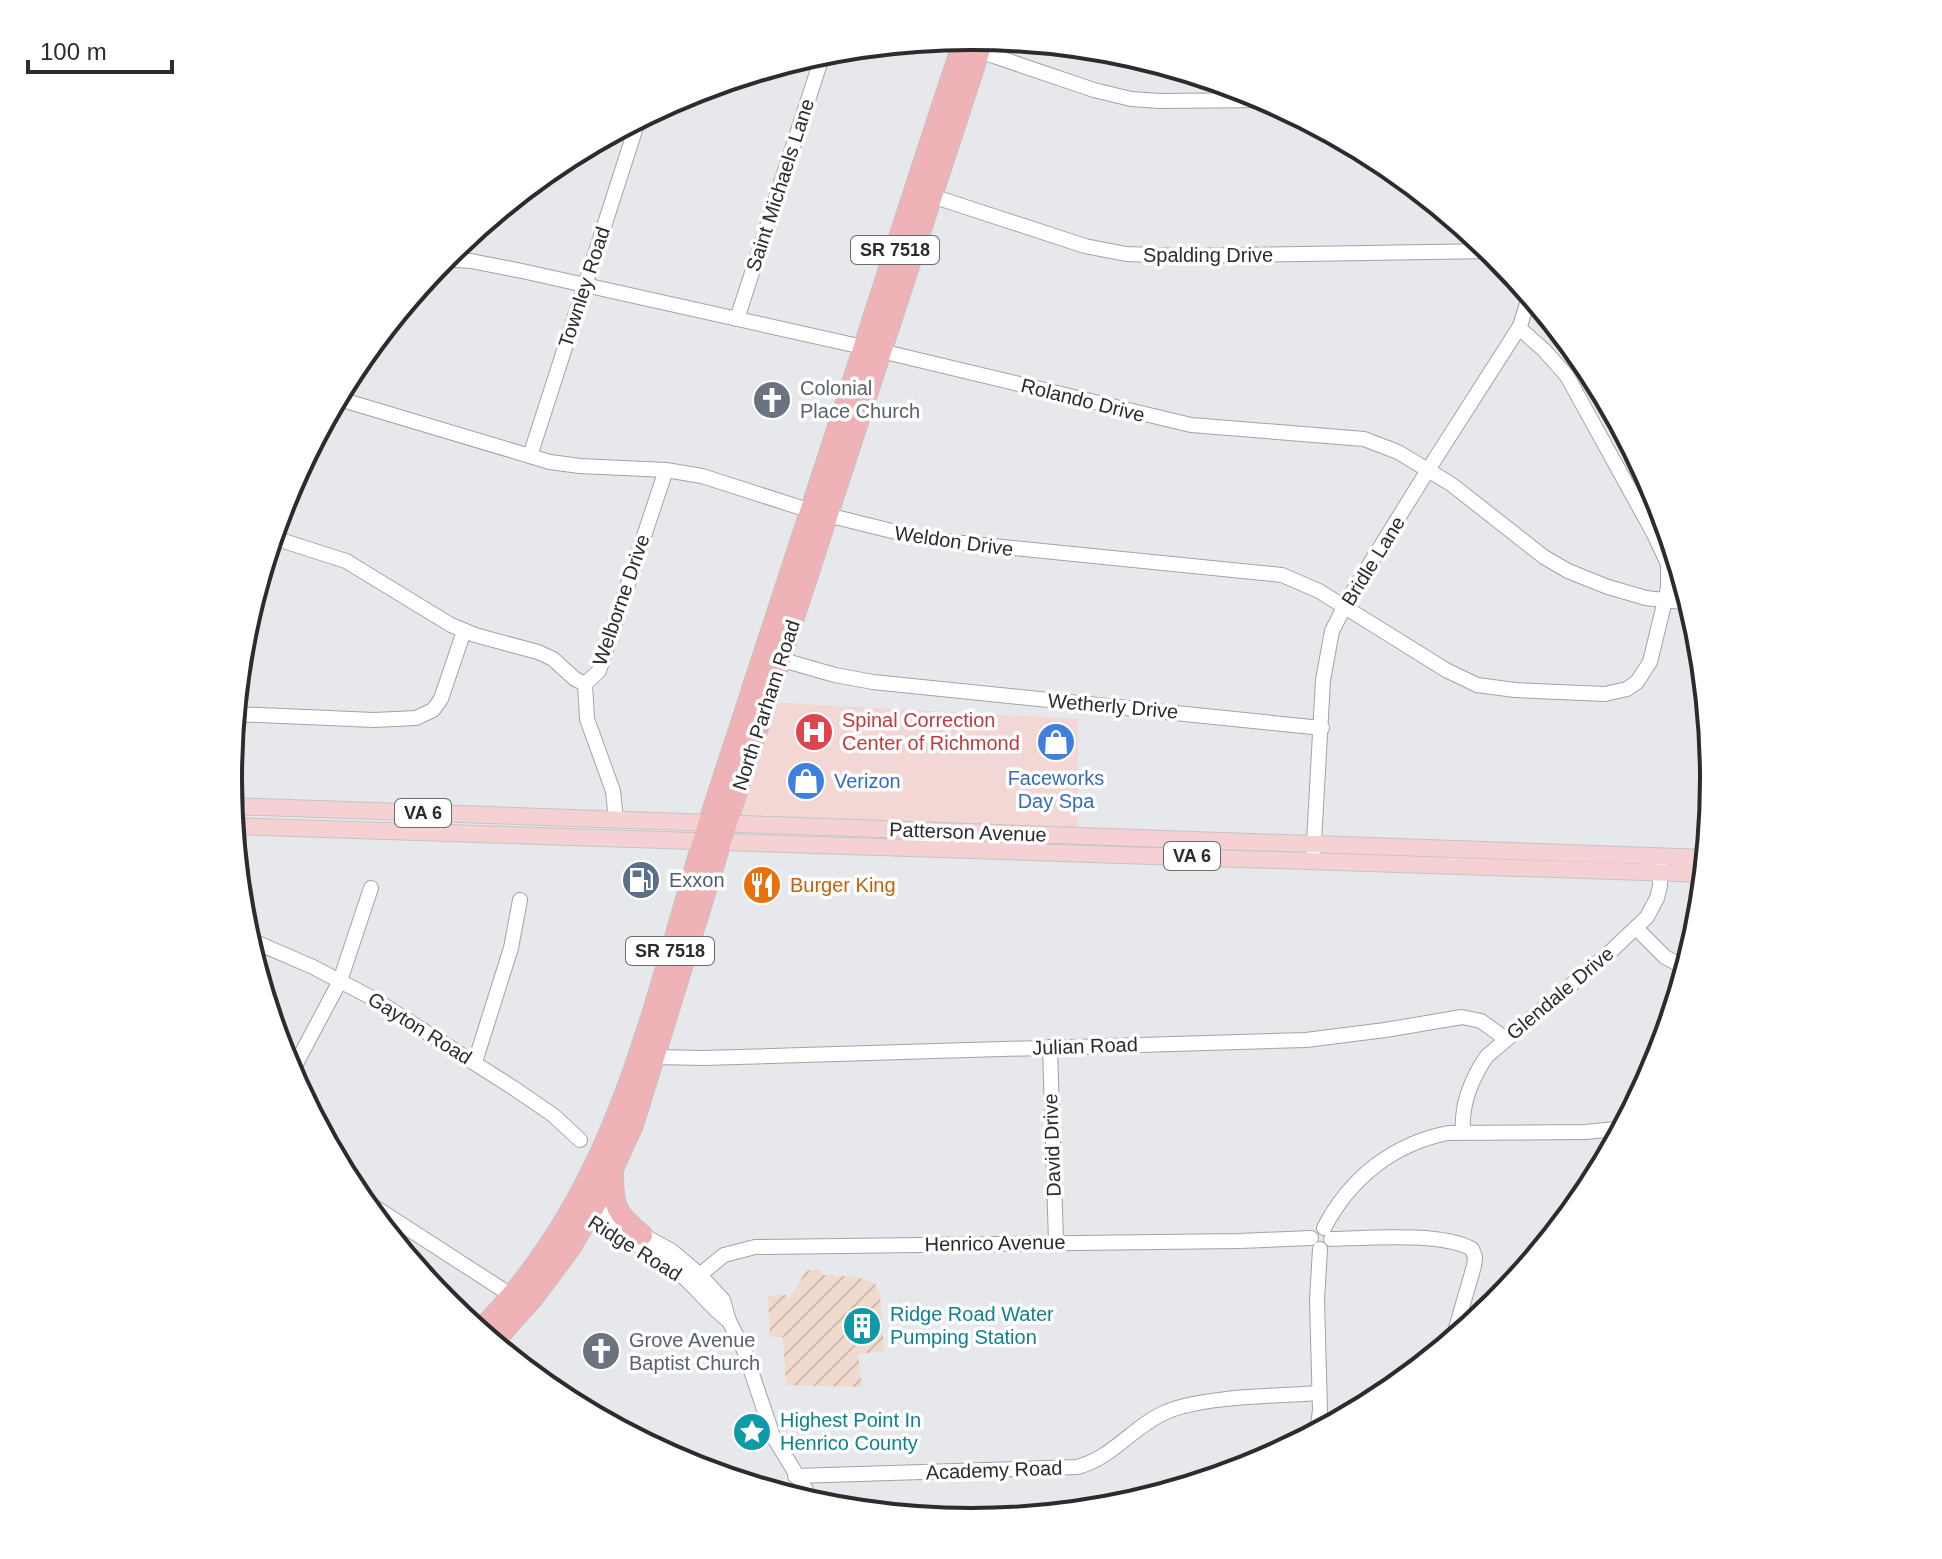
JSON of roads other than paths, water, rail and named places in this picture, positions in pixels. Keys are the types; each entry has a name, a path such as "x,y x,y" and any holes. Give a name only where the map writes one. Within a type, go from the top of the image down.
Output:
{"highway":[{"name":"North Parham Road","path":"487,1325 520,1301 559,1264 607,1142 646,1059 715,832 969,50"},
{"name":"North Parham Road","path":"872,349 932,196 970,50"},
{"name":"North Parham Road","path":"583,1209 613,1172 640,1108 637,1095 646,1059"},
{"path":"613,1172 613,1194 618,1211 642,1235"},
{"name":"North Parham Road","path":"498,1335 520,1301"}],"main road":[{"name":"Patterson Avenue","path":"243,806 616,820 715,832"},
{"name":"Patterson Avenue","path":"243,826 715,832 1661,864 1696,859"},
{"name":"Patterson Avenue","path":"1661,864 1694,872"}],"street":[{"path":"995,51 1094,90 1131,99 1236,101"},
{"name":"Saint Michaels Lane","path":"737,319 819,66"},
{"name":"Townley Road","path":"530,456 634,132"},
{"name":"Spalding Drive","path":"932,196 1085,246 1126,254 1179,256 1474,251"},
{"name":"Rolando Drive","path":"459,260 872,349 1191,425 1364,439 1398,452 1428,470 1544,557 1568,571 1608,587 1678,602"},
{"name":"Bridle Lane","path":"1314,852 1326,653 1332,631 1428,470 1519,328 1526,307"},
{"path":"1519,328 1567,376 1660,543 1667,561"},
{"name":"Weldon Drive","path":"347,401 530,456 580,466 666,470 702,476 820,513 924,539 1282,575 1345,606 1464,680 1486,686 1605,694 1627,689 1637,682 1650,662 1665,600"},
{"name":"Welborne Drive","path":"616,820 613,791 587,719 585,684 599,671 666,470"},
{"path":"282,540 346,561 464,631 546,655 585,684"},
{"path":"1665,600 1668,565"},
{"path":"245,714 374,720 416,718 433,710 441,699 464,631"},
{"name":"Wetherly Drive","path":"772,657 873,682 1322,728"},
{"name":"Glendale Drive","path":"1463,1132 1464,1105 1487,1056 1647,917 1657,898 1661,864"},
{"path":"298,1061 340,981 371,888"},
{"path":"475,1062 511,948 520,900"},
{"path":"1636,928 1665,957 1677,963"},
{"name":"Gayton Road","path":"261,945 340,981 475,1062 553,1115 580,1140"},
{"name":"Julian Road","path":"646,1059 1306,1040 1462,1017 1481,1021 1506,1039"},
{"name":"David Drive","path":"1050,1047 1056,1242"},
{"path":"1318,1421 1317,1300 1322,1238 1342,1197 1382,1159 1430,1136 1463,1132 1611,1129"},
{"name":"Ridge Road","path":"583,1209 672,1251 694,1278"},
{"name":"Ridge Road","path":"583,1209 694,1278 723,1300 729,1321 744,1350 773,1436 804,1489"},
{"path":"386,1216 520,1301"},
{"name":"Henrico Avenue","path":"694,1278 724,1255 755,1247 1429,1239 1465,1245 1473,1251 1474,1266 1458,1323"},
{"name":"Academy Road","path":"795,1476 1077,1467 1101,1459 1156,1417 1176,1408 1319,1393"}],"place":[{"name":"Colonial Place Church","path":"772,400"},
{"name":"Spinal Correction Center of Richmond","path":"814,732"},
{"name":"Faceworks Day Spa","path":"1056,742"},
{"name":"Verizon","path":"806,781"},
{"name":"Exxon","path":"641,880"},
{"name":"Burger King","path":"762,885"},
{"name":"Ridge Road Water Pumping Station","path":"862,1326"},
{"name":"Grove Avenue Baptist Church","path":"601,1351"},
{"name":"Highest Point In Henrico County","path":"752,1432"}]}
